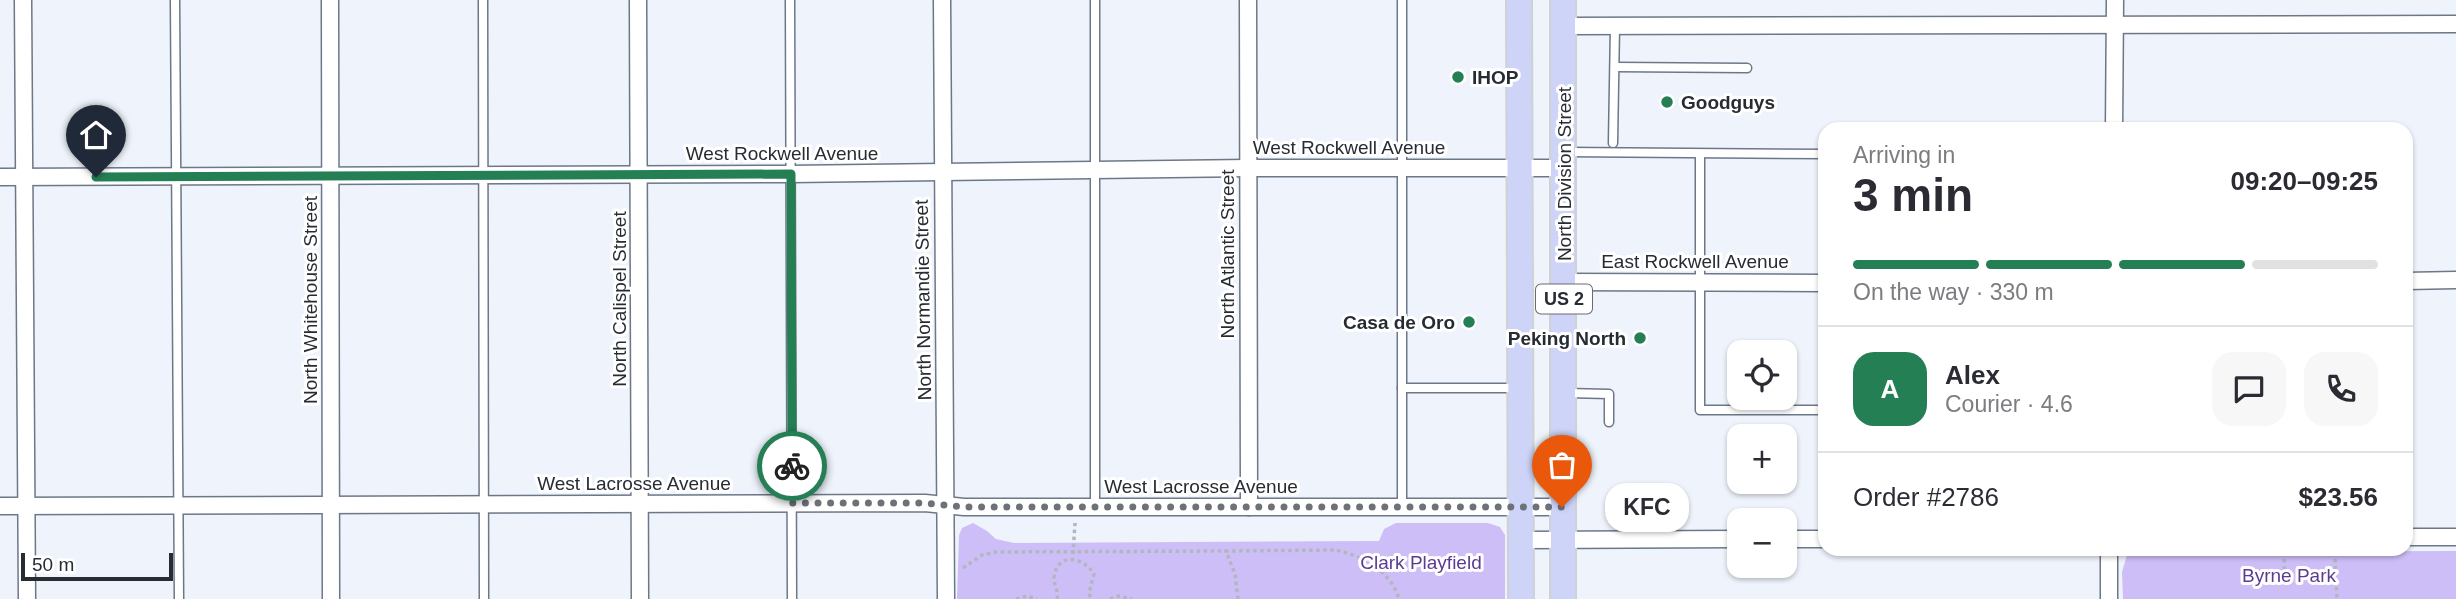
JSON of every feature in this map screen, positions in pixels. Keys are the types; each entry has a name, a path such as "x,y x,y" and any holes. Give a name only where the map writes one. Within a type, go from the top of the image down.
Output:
{"main road":[{"name":"US 2","path":"1519,0 1521,599"},
{"name":"North Division Street","path":"1563,0 1563,599"}],"street":[{"path":"23,0 27,599"},
{"name":"North Whitehouse Street","path":"330,0 331,599"},
{"name":"North Calispel Street","path":"638,0 640,599"},
{"name":"North Normandie Street","path":"942,0 946,599"},
{"name":"North Atlantic Street","path":"1248,0 1249,507"},
{"path":"2114,122 2115,0"},
{"path":"1563,26 2456,24"},
{"name":"West Rockwell Avenue","path":"0,177 640,175 1520,167 1563,160"},
{"path":"2413,281 2456,281"},
{"name":"East Rockwell Avenue","path":"1564,282 1818,282"},
{"name":"West Lacrosse Avenue","path":"0,506 925,503 1075,507 1562,507"},
{"path":"2413,537 2456,537"},
{"path":"1521,540 1727,539"},
{"path":"1797,539 1818,539"},
{"path":"2109,556 2109,599"}],"lane":[{"path":"176,0 178,599"},
{"path":"483,0 484,599"},
{"path":"790,0 792,599"},
{"path":"1095,507 1096,0"},
{"path":"1402,0 1402,508"},
{"path":"1613,143 1615,26"},
{"path":"1615,67 1747,68"},
{"path":"1563,160 1818,154"},
{"path":"1700,155 1700,410 1818,410"},
{"path":"1402,388 1520,388"},
{"path":"1563,393 1609,394 1609,422"}],"path":[{"path":"1073,559 1075,507"},
{"path":"1226,551 1235,574 1238,599"},
{"path":"959,571 982,555 996,552 1335,551 1352,554 1381,571 1397,592 1399,599"},
{"path":"1057,599 1054,580 1057,568 1073,559 1082,561 1094,574 1089,593 1091,599"},
{"path":"2284,559 2285,580"},
{"path":"2335,559 2337,599"},
{"path":"1016,599 1027,596 1037,599"},
{"path":"1110,599 1118,596 1132,599"}],"green space":[{"name":"Clark Playfield","path":"973,523 996,539 1014,543 1379,541 1384,529 1396,523 1488,523 1500,527 1505,535 1505,599 957,599 959,535 962,528"},
{"name":"Byrne Park","path":"2413,551 2456,551 2456,599 2123,599 2122,572 2127,556 2413,556"}],"way so far":[{"path":"792,466 792,503 925,503 964,507 1562,507"}],"place":[{"name":"IHOP","path":"1458,77"},
{"name":"Goodguys","path":"1667,102"},
{"name":"Casa de Oro","path":"1469,322"},
{"name":"Peking North","path":"1640,338"},
{"name":"KFC","path":"1562,507"}],"route":[{"path":"96,177 791,174 792,466"}]}
